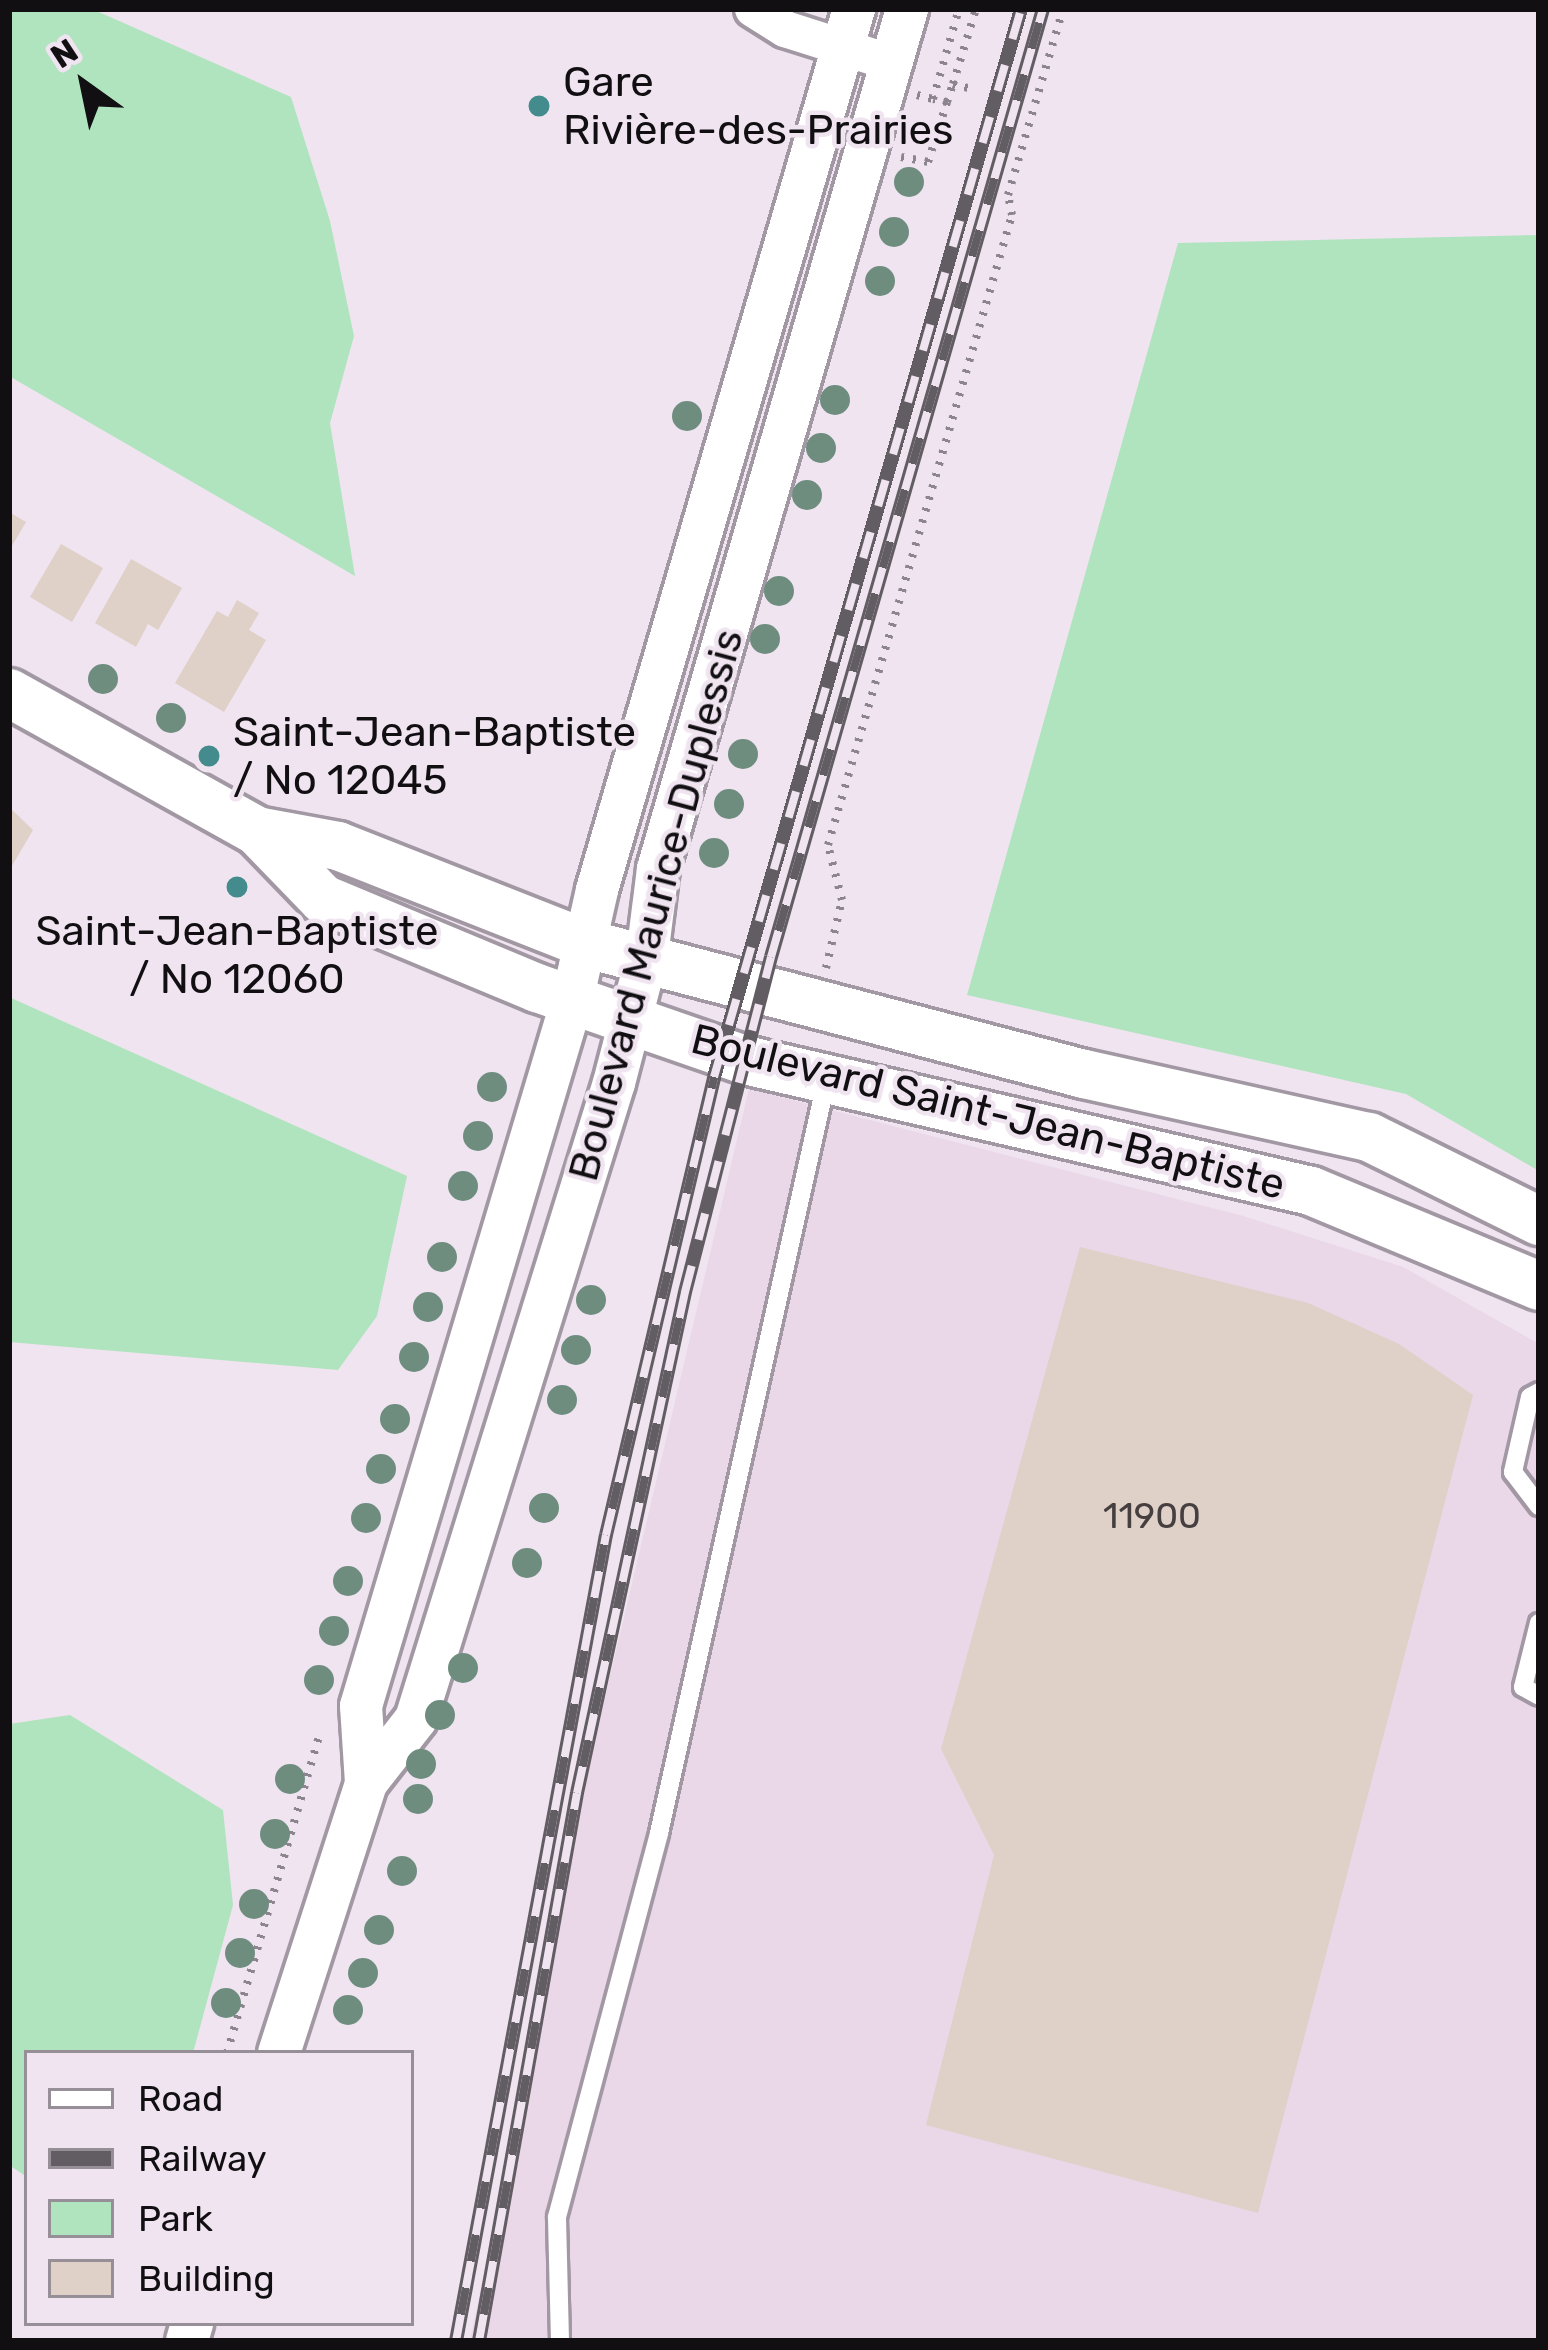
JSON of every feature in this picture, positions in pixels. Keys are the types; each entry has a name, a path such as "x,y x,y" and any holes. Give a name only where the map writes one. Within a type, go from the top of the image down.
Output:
{"main road":[{"name":"Boulevard Saint-Jean-Baptiste","path":"9,693 257,831 323,898 572,1001 827,1078 1311,1191 1539,1286"},
{"name":"Boulevard Saint-Jean-Baptiste","path":"257,831 338,846 587,944 647,956 971,1046 1369,1137 1539,1221"}],"street":[{"path":"753,9 848,29 892,63"},
{"name":"Boulevard Maurice-Duplessis","path":"280,2050 366,1783 416,1719 632,1022 647,956 658,869 907,9"},
{"name":"Boulevard Maurice-Duplessis","path":"366,1783 361,1706 572,1001 848,29"}],"lane":[{"path":"560,2341 557,2217 659,1834 827,1078"},
{"path":"1539,1392 1530,1397 1513,1472 1539,1506"},
{"path":"1539,1623 1522,1687 1539,1696"}],"path":[{"path":"891,154 928,162 976,9"},
{"path":"819,988 842,900 827,865 828,845 1012,215 1008,195 1063,9"},
{"path":"953,84 972,89"},
{"path":"933,99 947,102"}],"shaded area":[{"path":"749,1089 1243,1216 1403,1267 1539,1344 1539,2341 470,2341 582,1795"}],"green space":[{"path":"9,9 92,9 291,97 330,221 354,336 330,423 355,576 9,376"},
{"path":"1539,235 1539,1171 1406,1094 967,995 1178,243"},
{"path":"9,997 407,1176 377,1316 338,1370 9,1342"},
{"path":"70,1715 223,1810 233,1905 194,2050 24,2050 24,2175 9,2165 9,1724"}],"building":[{"path":"9,512 26,522 9,551"},
{"path":"61,544 103,568 72,622 30,597"},
{"path":"131,559 182,588 158,630 148,624 136,647 95,623"},
{"path":"237,600 259,613 249,630 266,640 224,712 175,683 217,611 228,617"},
{"path":"9,807 33,830 9,871"},
{"path":"1080,1247 1308,1303 1399,1344 1473,1395 1258,2213 926,2125 994,1855 941,1749"}],"railway":[{"path":"456,2341 606,1535 714,1077 1021,9"},
{"path":"479,2341 577,1793 685,1292 771,957 1043,9"}],"place":[{"name":"Gare Rivière-des-Prairies","path":"539,106"},
{"name":"Saint-Jean-Baptiste / No 12045","path":"209,756"},
{"name":"Saint-Jean-Baptiste / No 12060","path":"237,887"}]}
